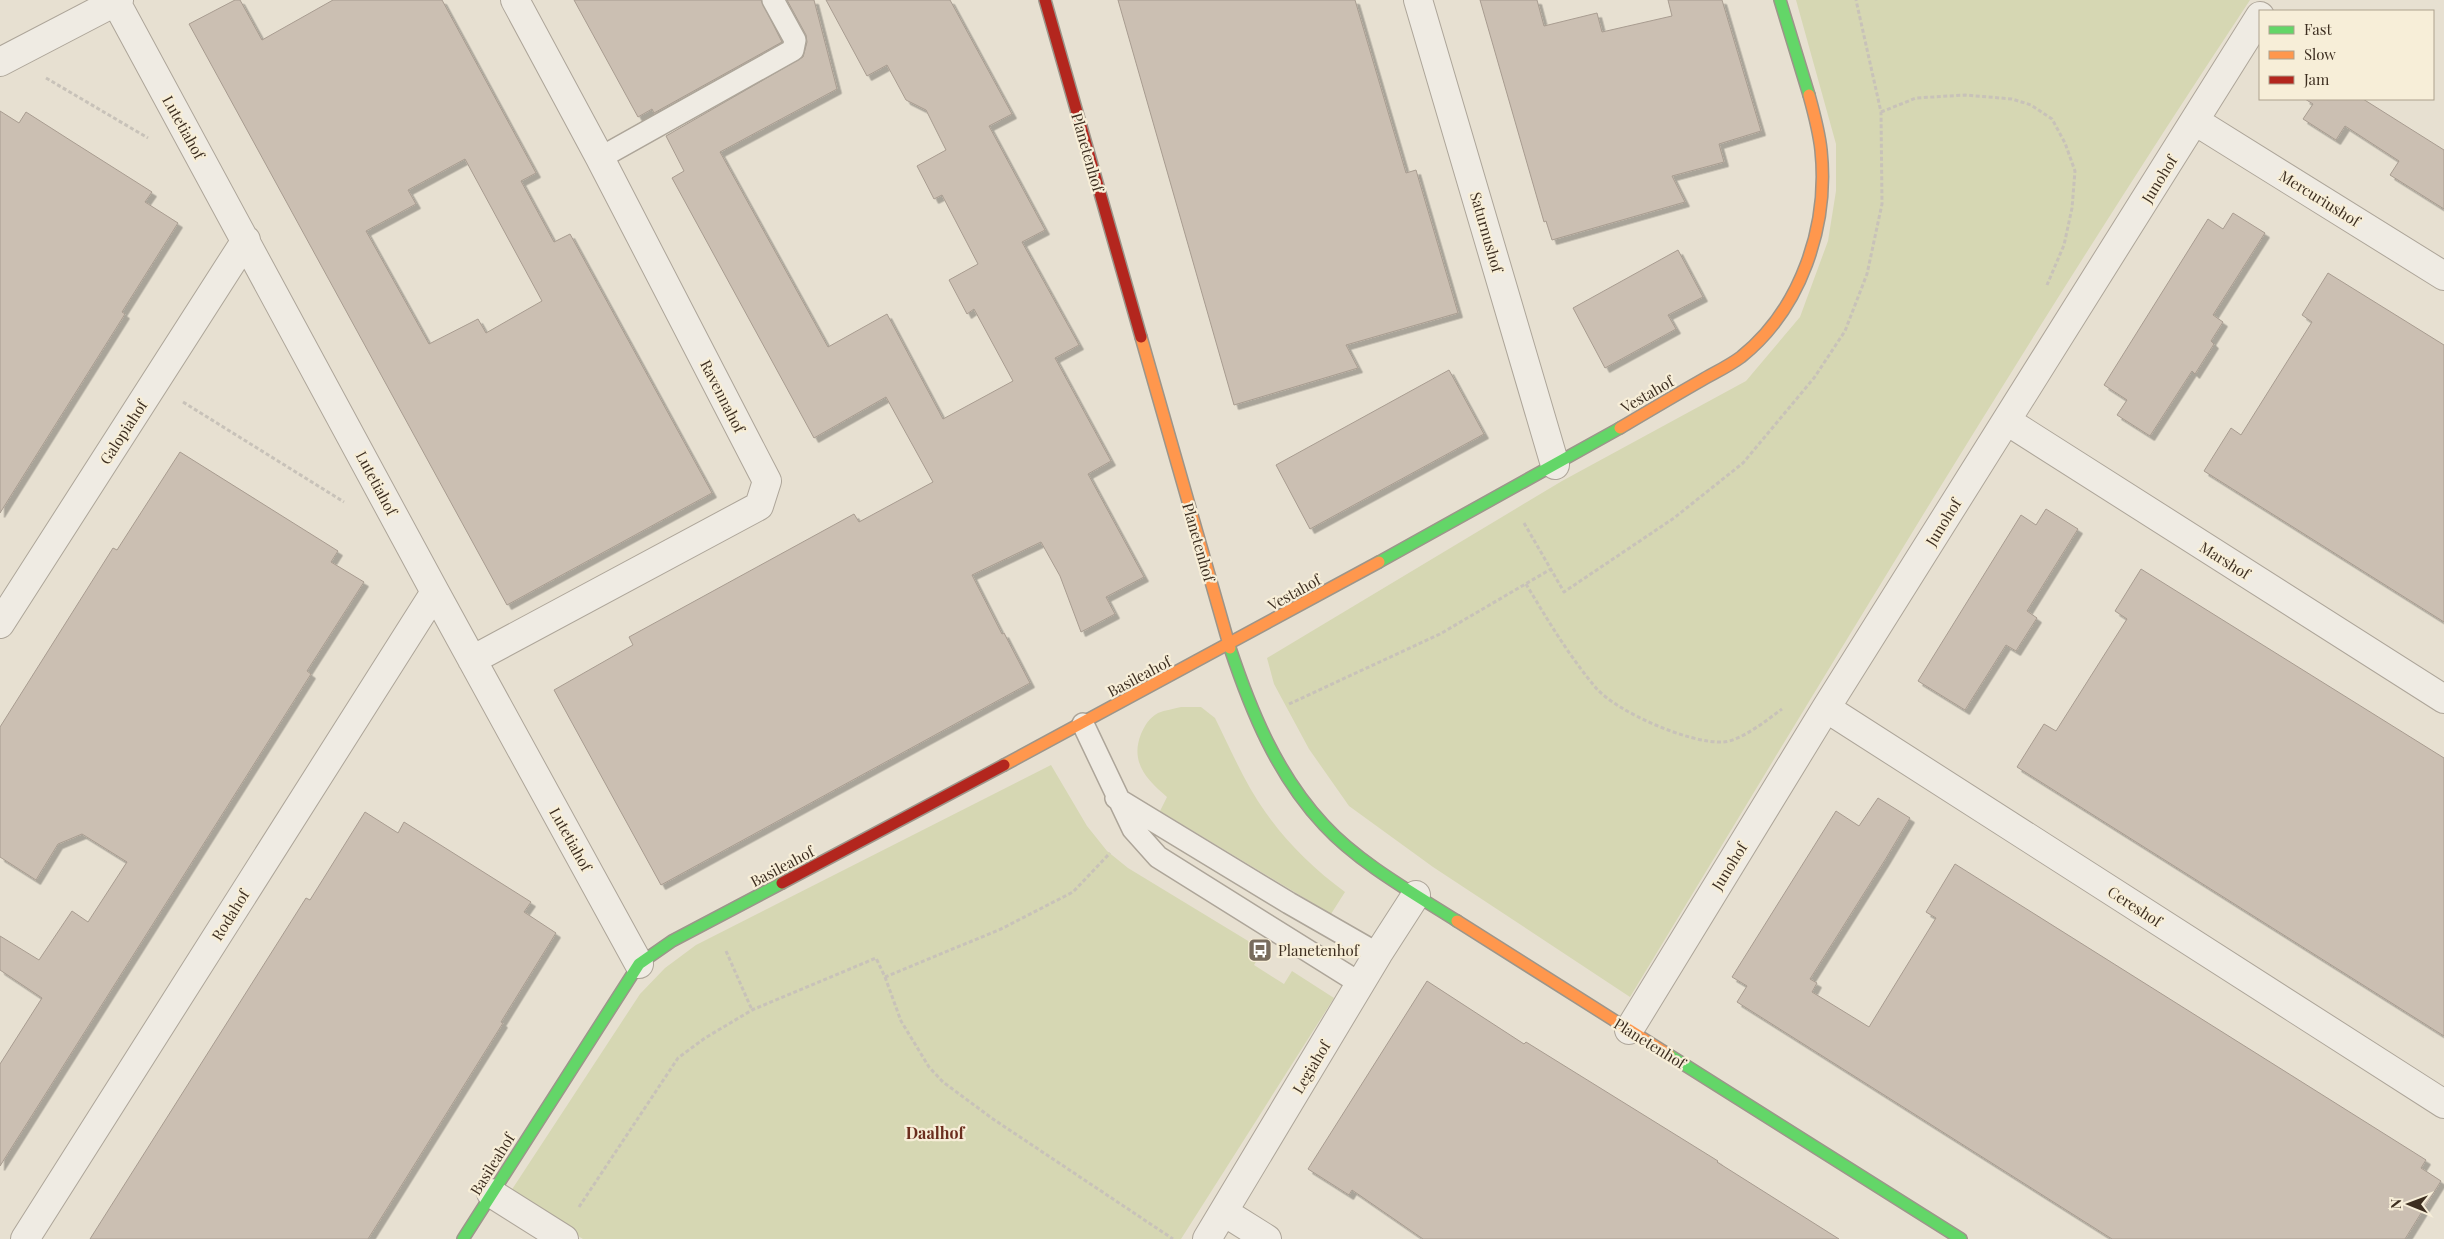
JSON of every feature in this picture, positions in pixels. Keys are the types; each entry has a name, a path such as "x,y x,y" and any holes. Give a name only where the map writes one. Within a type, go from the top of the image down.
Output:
{"street":[{"name":"Ravennahof","path":"472,660 759,506 767,482 600,158 515,0"},
{"name":"Planetenhof","path":"1045,0 1229,644 1265,740 1285,774 1325,827 1416,895 1962,1239"},
{"name":"Saturnushof","path":"1418,0 1555,464"},
{"name":"Vestahof","path":"1229,644 1555,464 1740,358 1777,322 1808,265 1816,232 1821,145 1811,100 1780,0"},
{"path":"4,59 118,1"},
{"name":"Lutetiahof","path":"118,1 435,592 640,964"},
{"name":"Junohof","path":"1628,1030 1826,708 2259,18"},
{"name":"Mercuriushof","path":"2195,121 2444,276"},
{"name":"Galopiahof","path":"0,624 246,240"},
{"name":"Marshof","path":"2007,421 2444,699"},
{"name":"Rodahof","path":"25,1239 435,592"},
{"name":"Basileahof","path":"463,1239 640,964 672,940 1083,724 1229,644"},
{"name":"Cereshof","path":"1826,708 2444,1104"},
{"name":"Legiahof","path":"1207,1239 1378,954 1416,895"},
{"path":"491,1193 562,1238"},
{"path":"1224,1212 1267,1239"}],"lane":[{"path":"600,158 793,50 795,40 773,0"},
{"path":"1083,724 1116,798 1133,829 1158,857 1361,984"},
{"path":"1116,798 1289,903 1378,954"}],"path":[{"path":"4,59 168,149 191,138"},
{"path":"1881,112 1916,98 1965,95 2012,100 2031,105 2052,119 2066,143 2075,170 2072,208 2064,245 2045,288"},
{"path":"154,384 370,518 390,508"},
{"path":"1256,719 1440,634 1551,569"},
{"path":"1526,584 1558,636 1597,689 1628,712 1670,730 1696,738 1724,742 1756,728 1789,703 1826,708"},
{"path":"885,978 1001,929 1073,892 1133,829"},
{"path":"712,920 752,1010"},
{"path":"562,1238 678,1058 705,1038 752,1010 876,958 901,1021 929,1067 943,1082 993,1119 1174,1239"}],"green space":[{"path":"1796,0 2250,0 2012,370 1630,997 1433,867 1349,806 1309,749 1274,684 1267,658 1562,481 1746,381 1800,317 1828,241 1836,191 1836,144"},
{"path":"1181,707 1201,707 1215,718 1251,790 1274,824 1302,856 1345,892 1331,914 1160,811 1167,797 1153,784 1142,769 1137,753 1138,744 1144,728 1152,717 1158,713"},
{"path":"1051,765 1087,826 1107,851 1128,868 1263,950 1254,965 1284,984 1292,971 1334,998 1181,1239 583,1239 509,1194 640,994 665,968 696,945"}],"building":[{"path":"235,0 240,0 262,40 333,0 442,0 536,173 521,181 554,242 570,234 712,493 507,605 189,24","holes":["465,159 542,301 486,333 478,319 429,344 366,231 416,204 408,190"]},
{"path":"574,0 761,0 782,42 654,113 652,109 638,117"},
{"path":"787,0 814,0 837,89 720,152 828,347 887,314 943,419 1013,381 974,309 967,314 949,280 978,264 942,195 934,199 917,166 946,150 926,110 906,100 887,65 867,76 826,0 950,0 1012,114 989,126 1045,230 1022,242 1079,345 1055,358 1111,461 1088,474 1144,577 1106,597 1115,614 1081,632 1060,576 1041,542 972,575 1030,683 661,885 554,690 633,645 629,637 854,514 859,522 933,482 886,397 814,438 672,178 684,171 666,136 803,57 807,42 806,35"},
{"path":"1118,0 1355,0 1406,173 1416,170 1458,313 1346,345 1358,368 1234,405"},
{"path":"1480,0 1537,0 1544,26 1597,13 1602,32 1672,16 1668,0 1722,0 1761,131 1719,144 1724,162 1672,176 1685,202 1552,240 1546,221 1544,222"},
{"path":"2307,100 2365,100 2444,150 2444,209 2390,175 2399,161 2345,126 2336,140 2303,119 2313,104"},
{"path":"0,111 19,123 26,112 152,192 145,202 178,223 122,312 125,314 0,513"},
{"path":"2233,213 2265,233 2213,315 2223,322 2211,341 2214,344 2195,374 2192,371 2150,436 2117,415 2127,400 2104,385 2208,219 2223,229"},
{"path":"1678,250 1703,297 1668,315 1676,329 1605,368 1573,308"},
{"path":"2328,273 2444,345 2444,622 2204,471 2231,428 2241,435 2312,322 2302,315"},
{"path":"1449,370 1484,434 1310,529 1276,465"},
{"path":"180,452 338,551 331,562 364,582 307,671 311,674 0,1166 0,1064 42,998 0,970 0,936 39,960 72,911 88,922 127,862 82,834 58,844 36,880 0,857 0,727 113,548 117,550"},
{"path":"2046,509 2078,529 2027,611 2037,618 2016,651 2006,645 1965,710 1918,681 2021,515 2036,525"},
{"path":"2141,569 2444,758 2444,1036 2017,767 2044,724 2056,731 2127,619 2115,611"},
{"path":"1878,798 1910,818 1810,979 1817,983 1812,992 1869,1027 1936,918 1926,912 1955,864 2426,1160 2421,1168 2441,1181 2405,1239 2112,1239 1737,1002 1747,986 1732,977 1836,811 1859,826"},
{"path":"365,812 398,833 404,822 531,902 524,912 556,933 501,1022 503,1023 368,1239 90,1239 306,898 310,900"},
{"path":"1427,981 1524,1044 1526,1042 1718,1161 1839,1239 1423,1239 1352,1190 1349,1195 1308,1169"}],"traffic: fast":[{"path":"1780,0 1809,95"},
{"path":"1379,562 1620,428"},
{"path":"1230,648 1247,695 1267,741 1279,764 1307,806 1353,852 1387,877 1457,921"},
{"path":"463,1239 639,964 672,941 782,883"},
{"path":"1669,1055 1961,1239"}],"traffic: slow":[{"path":"1620,428 1741,357 1762,337 1780,315 1795,290 1815,236 1820,208 1821,150 1818,129 1809,95"},
{"path":"1141,337 1230,648"},
{"path":"1004,765 1379,562"},
{"path":"1457,921 1669,1055"}],"traffic: jam":[{"path":"1045,0 1141,337"},
{"path":"782,883 1004,765"}],"place":[{"name":"Planetenhof","path":"1260,950"}],"district":[{"name":"Daalhof","path":"935,1132"}]}
